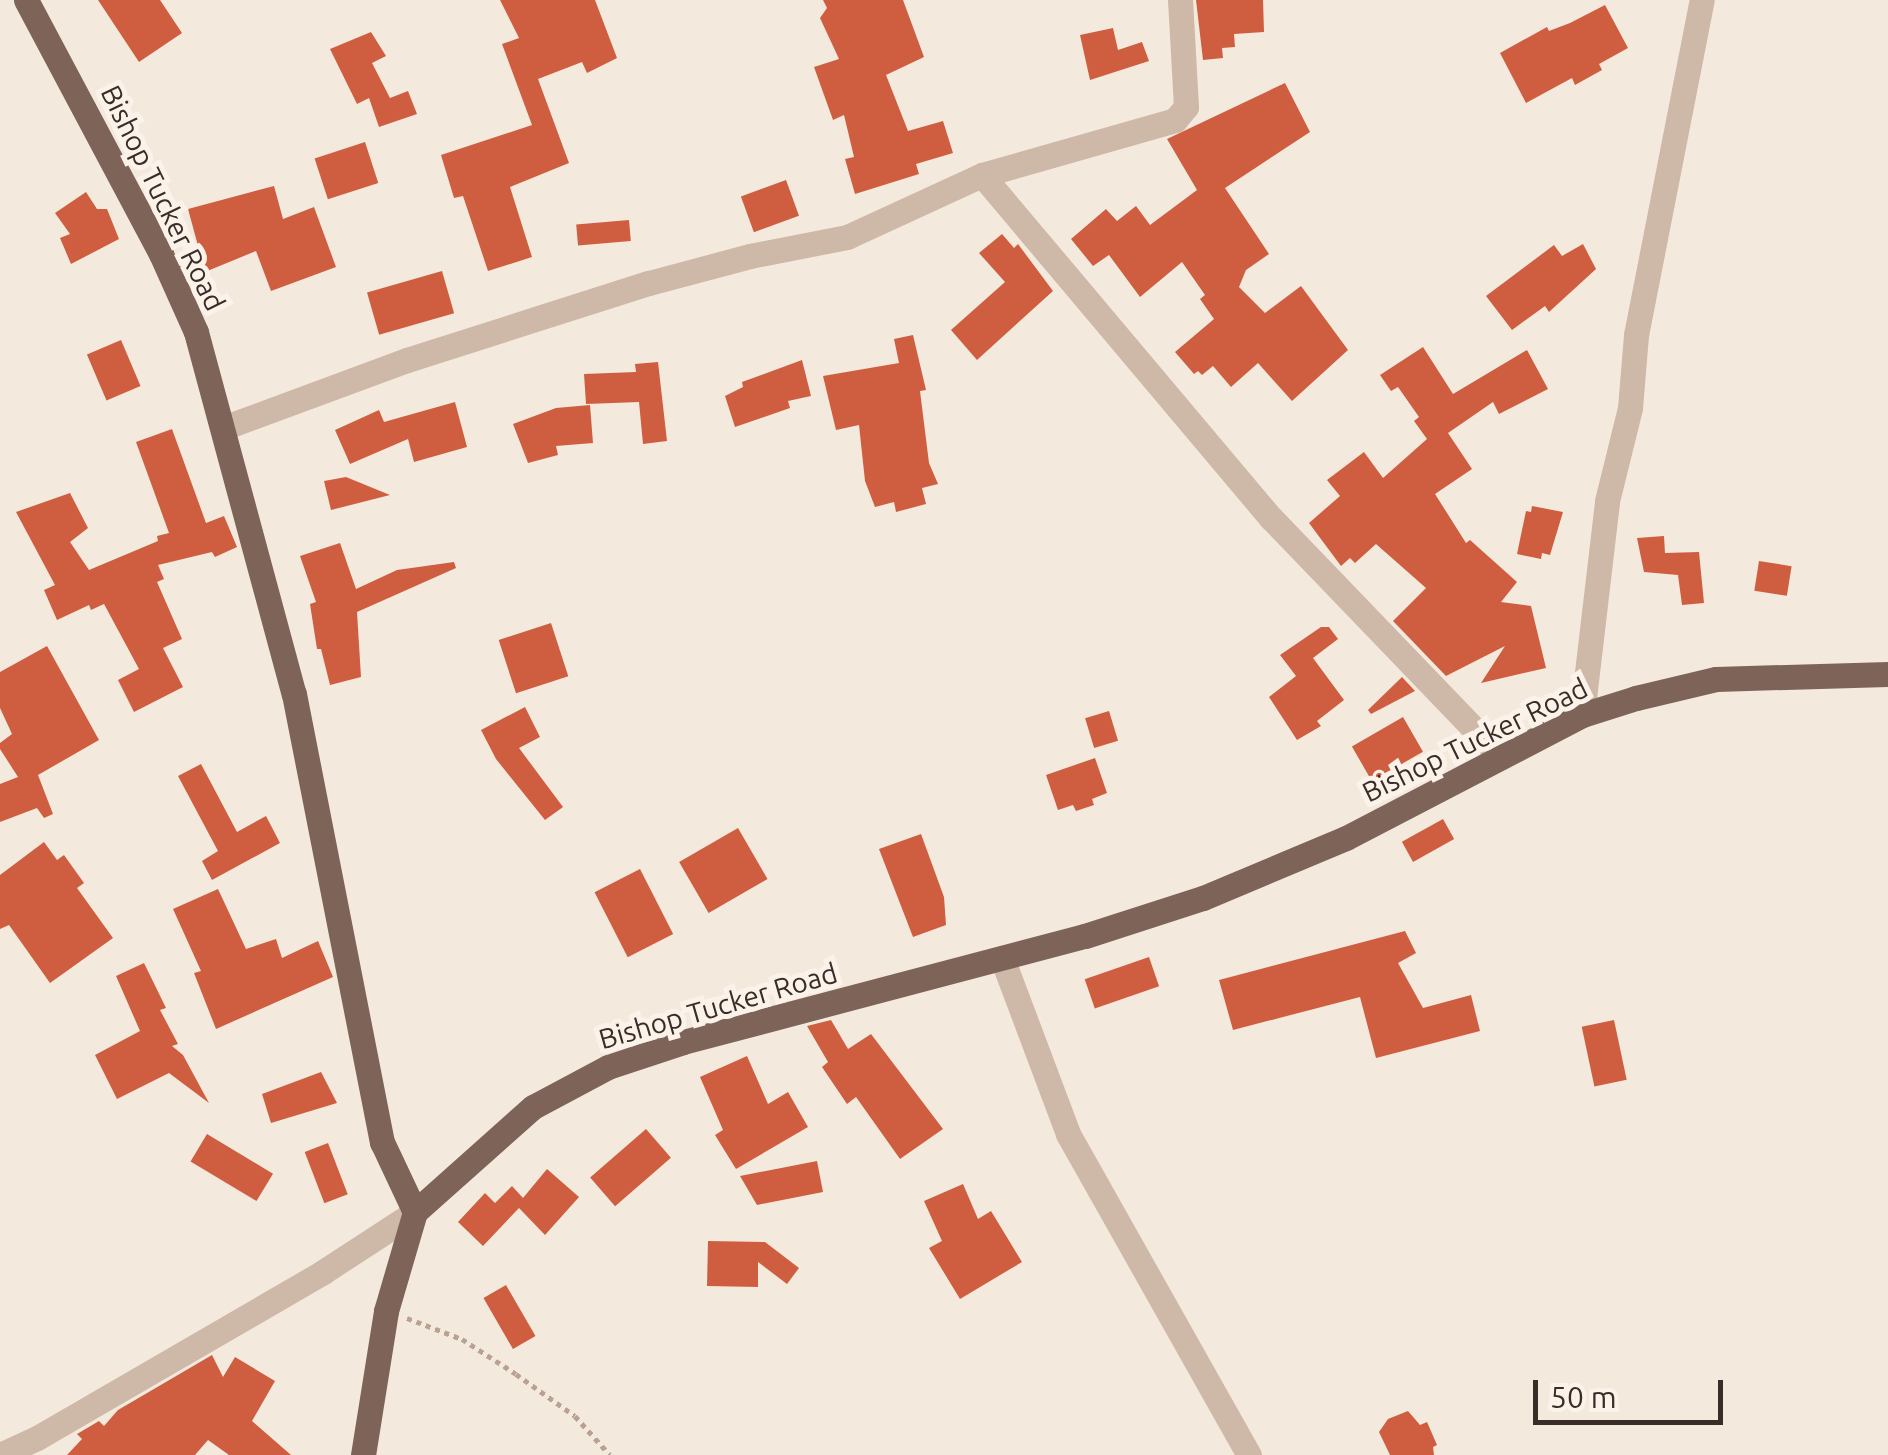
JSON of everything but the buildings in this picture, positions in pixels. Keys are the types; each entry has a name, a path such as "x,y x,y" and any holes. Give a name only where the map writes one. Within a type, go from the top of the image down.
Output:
{"main road":[{"name":"Bishop Tucker Road","path":"26,0 161,254 196,332 294,694 382,1142 415,1212 533,1107 608,1067 683,1042 1085,936 1289,865 1582,715 1716,679 1888,674"},
{"path":"362,1455 386,1310 415,1212"}],"street":[{"path":"224,428 407,360 649,284 750,256 847,237 982,175 1175,120 1186,107 1180,0"},
{"path":"1582,715 1606,501 1630,408 1636,335 1702,0"},
{"path":"982,175 1271,518 1501,757"},
{"path":"1002,958 1068,1134 1249,1455"},
{"path":"0,1455 37,1438 322,1272 415,1212"}],"path":[{"path":"386,1310 462,1339 576,1416 610,1455"}]}
